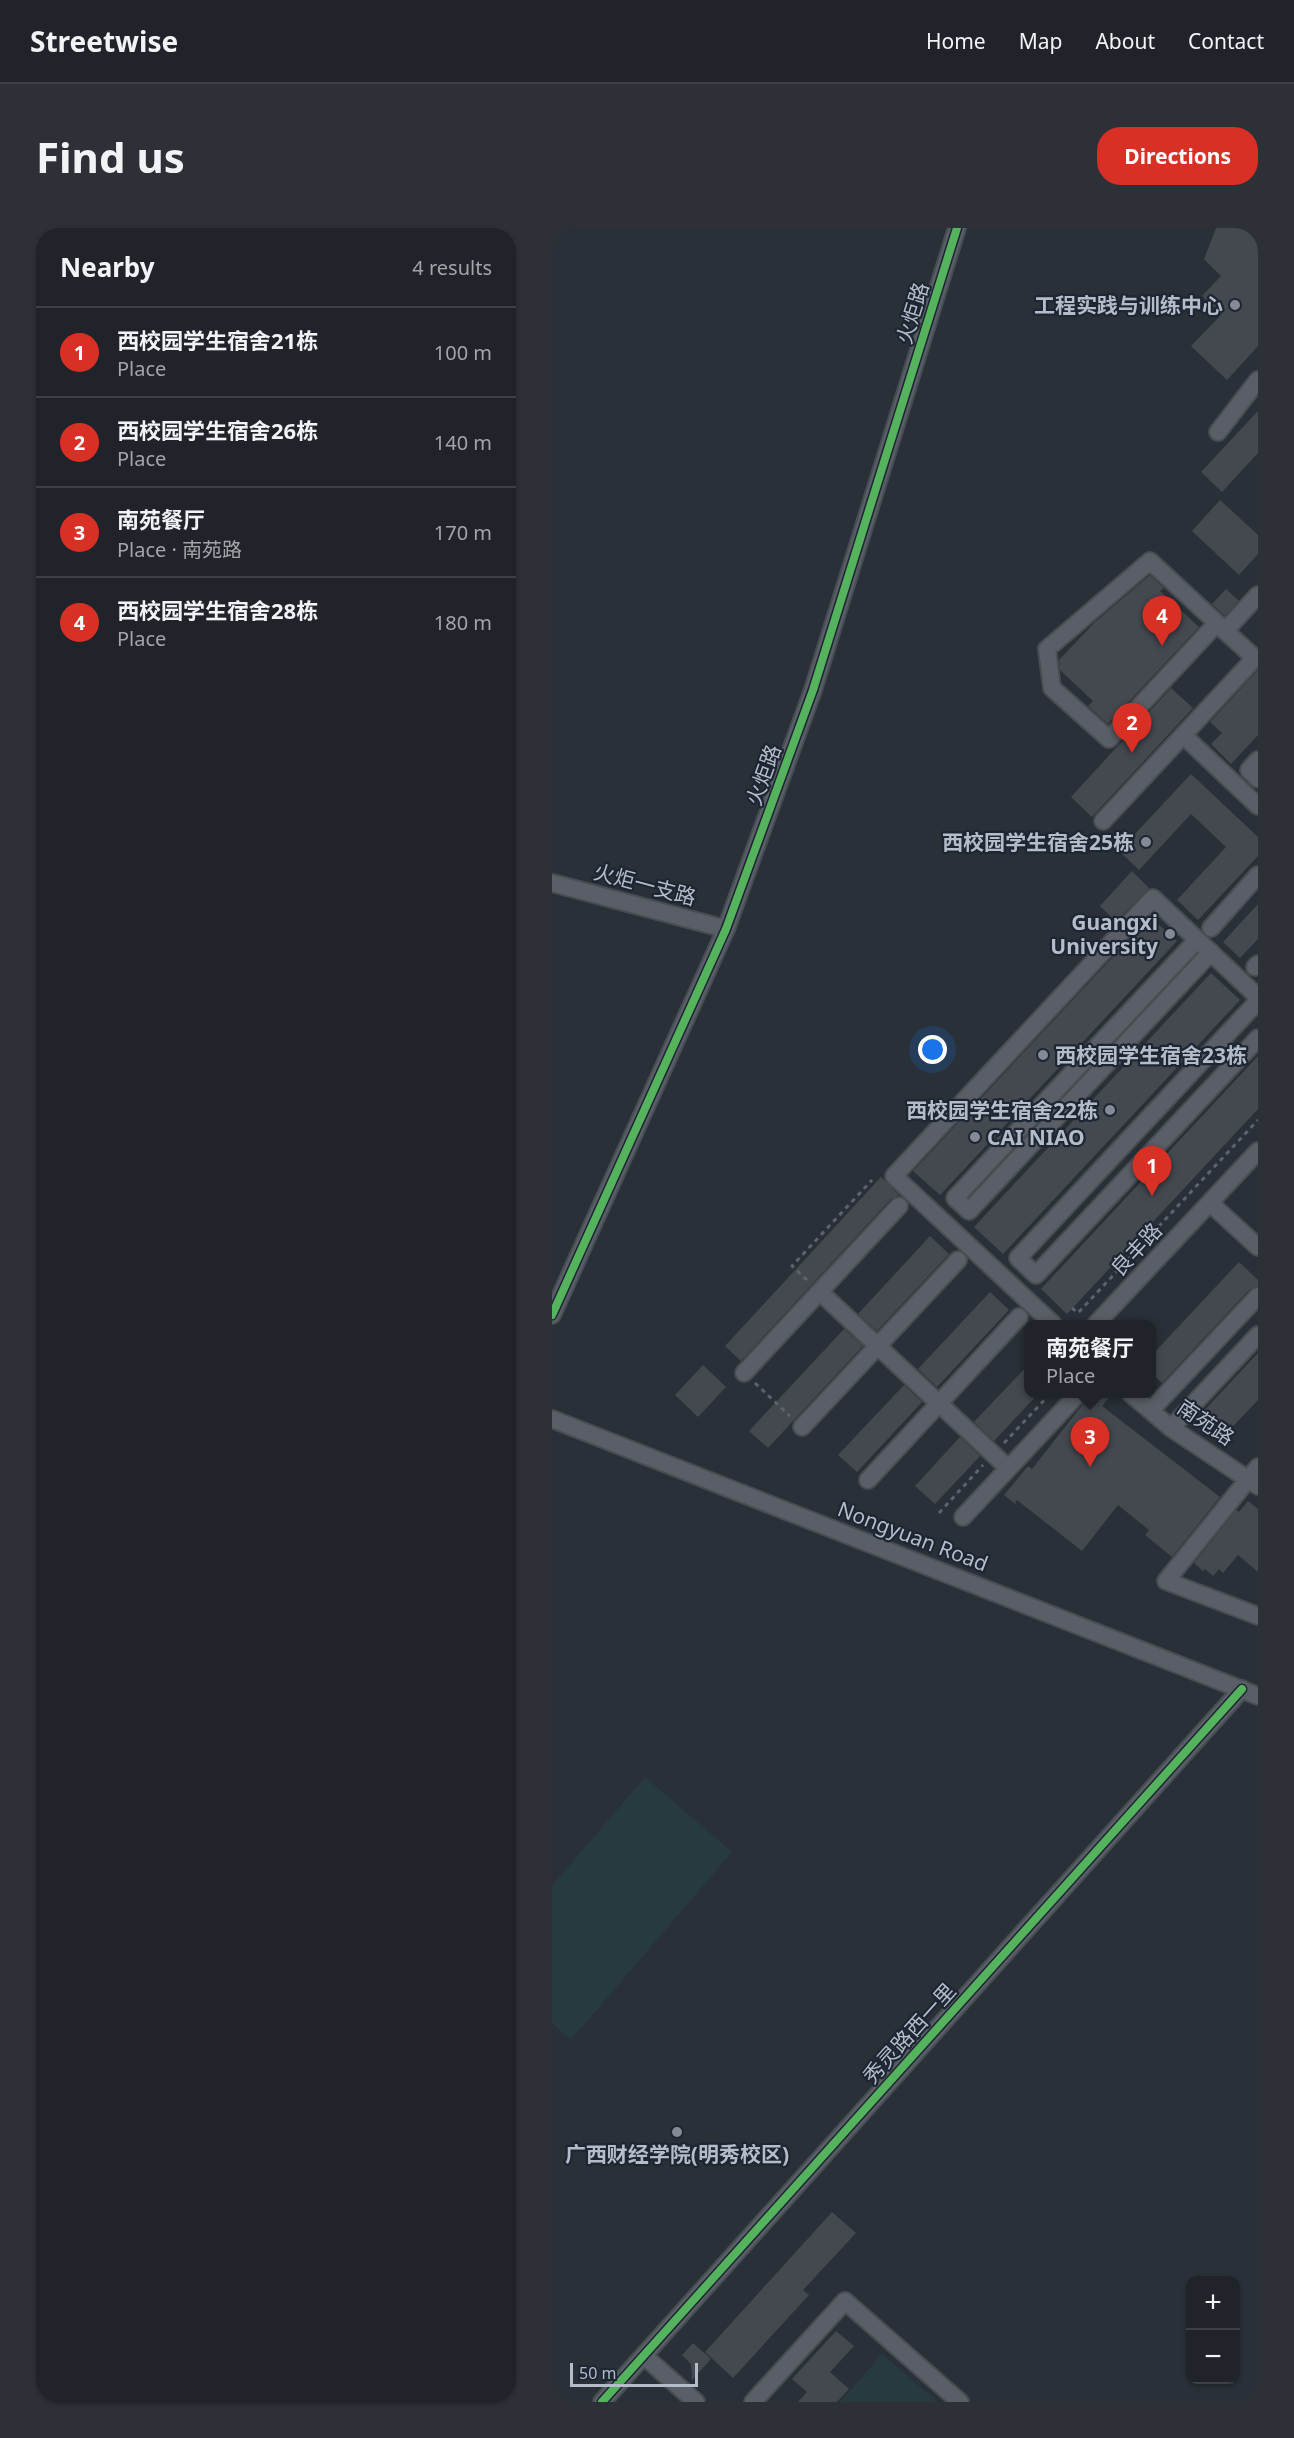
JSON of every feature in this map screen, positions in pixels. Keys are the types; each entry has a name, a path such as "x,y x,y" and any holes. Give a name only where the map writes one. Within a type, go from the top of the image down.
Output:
{"street":[{"name":"火炬路","path":"552,1315 726,929 813,690 957,228"},
{"path":"1218,432 1258,380"},
{"path":"1102,821 1255,658 1221,627 1150,561 1047,649 1052,688 1108,739 1221,627 1258,596"},
{"path":"1183,735 1258,806"},
{"path":"1258,760 1249,770 1258,778"},
{"path":"1211,928 1258,875"},
{"name":"火炬一支路","path":"552,883 726,929"},
{"path":"1049,1320 894,1176 1153,898 1258,997"},
{"path":"1197,940 955,1198 969,1211 1211,952"},
{"path":"1258,1001 1018,1258 1036,1275 1258,1038"},
{"name":"良丰路","path":"1100,1320 1258,1151"},
{"path":"1210,1203 1258,1246"},
{"path":"744,1373 899,1206"},
{"path":"802,1427 958,1260"},
{"path":"820,1292 1008,1468"},
{"path":"1150,1410 1258,1296"},
{"path":"867,1480 1019,1317"},
{"path":"1171,1428 1258,1335"},
{"path":"963,1517 1074,1398"},
{"name":"南苑路","path":"1136,1398 1171,1428 1255,1477"},
{"name":"Nongyuan Road","path":"552,1419 1258,1696"},
{"path":"1255,1477 1166,1581 1258,1616"},
{"name":"秀灵路西一里","path":"602,2402 1242,1689"},
{"path":"753,2402 844,2301 960,2402"},
{"path":"644,2356 696,2402"}],"path":[{"path":"1072,1308 1077,1313 1258,1120"},
{"path":"820,1292 792,1266 872,1180"},
{"path":"744,1373 802,1427"}],"green space":[{"path":"645,1777 732,1852 571,2040 552,2023 552,1886"},
{"path":"882,2354 938,2402 840,2402"}],"building":[{"name":"工程实践与训练中心","path":"1216,228 1258,228 1258,346 1227,380 1191,346 1222,314 1202,296 1221,276 1204,259"},
{"path":"1258,411 1258,453 1222,492 1201,472"},
{"path":"1220,500 1258,535 1258,554 1239,575 1192,531"},
{"path":"1150,575 1164,588 1160,591 1199,627 1108,724 1088,706 1093,701 1060,670 1059,660 1095,622"},
{"path":"1226,589 1239,601 1225,616 1212,604"},
{"path":"1258,670 1258,735 1231,764 1211,744 1222,733 1210,722"},
{"path":"1171,688 1193,708 1092,817 1071,797"},
{"name":"西校园学生宿舍25栋","path":"1191,774 1258,837 1258,856 1198,920 1177,900 1226,847 1191,814 1139,870 1119,851"},
{"path":"1132,871 1149,888 1116,922 1100,906"},
{"path":"1258,904 1258,939 1240,958 1223,942"},
{"name":"西校园学生宿舍23栋","path":"1150,917 1177,941 940,1195 913,1171"},
{"name":"西校园学生宿舍22栋","path":"1211,973 1240,1000 1003,1254 974,1227"},
{"path":"1258,1056 1258,1109 1067,1314 1041,1289"},
{"path":"881,1177 899,1195 891,1199 741,1361 725,1346"},
{"path":"930,1236 949,1254 877,1331 858,1314"},
{"path":"1239,1262 1258,1280 1258,1286 1250,1289 1162,1383 1156,1377 1156,1351"},
{"path":"990,1292 1009,1310 937,1387 918,1369"},
{"path":"844,1329 863,1346 768,1448 749,1431"},
{"path":"1258,1353 1258,1400 1221,1439 1198,1417"},
{"path":"703,1365 726,1387 698,1417 675,1395"},
{"path":"1024,1369 1024,1398 1034,1398 994,1441 974,1422"},
{"path":"904,1385 922,1402 857,1472 838,1455"},
{"path":"1088,1398 1109,1398 1102,1406 1220,1497 1172,1557 1145,1535 1149,1530 1118,1505 1082,1551 1017,1500 1015,1504 1004,1495 1028,1466 1032,1469"},
{"path":"960,1437 980,1456 935,1504 915,1486"},
{"path":"1248,1501 1258,1509 1258,1572 1238,1555 1223,1573 1219,1569 1213,1576 1205,1569 1203,1571 1194,1563 1236,1510 1239,1512"},
{"path":"832,2212 856,2233 803,2290 809,2295 733,2378 705,2352"},
{"path":"836,2331 854,2346 830,2372 849,2389 837,2402 798,2402 807,2392 792,2379"},
{"path":"693,2343 711,2359 692,2380 691,2364 682,2355"}],"cycle path":[{"path":"552,1315 726,929 813,690 957,228"},
{"path":"602,2402 1242,1689"}],"place":[{"name":"工程实践与训练中心","path":"1235,305"},
{"name":"西校园学生宿舍28栋","path":"1162,646"},
{"name":"西校园学生宿舍26栋","path":"1132,753"},
{"name":"西校园学生宿舍25栋","path":"1146,842"},
{"name":"Guangxi University","path":"1170,934"},
{"name":"西校园学生宿舍23栋","path":"1043,1055"},
{"name":"西校园学生宿舍22栋","path":"1110,1110"},
{"name":"CAI NIAO","path":"975,1137"},
{"name":"西校园学生宿舍21栋","path":"1152,1196"},
{"name":"南苑餐厅","path":"1090,1467"},
{"name":"广西财经学院(明秀校区)","path":"677,2132"}]}
